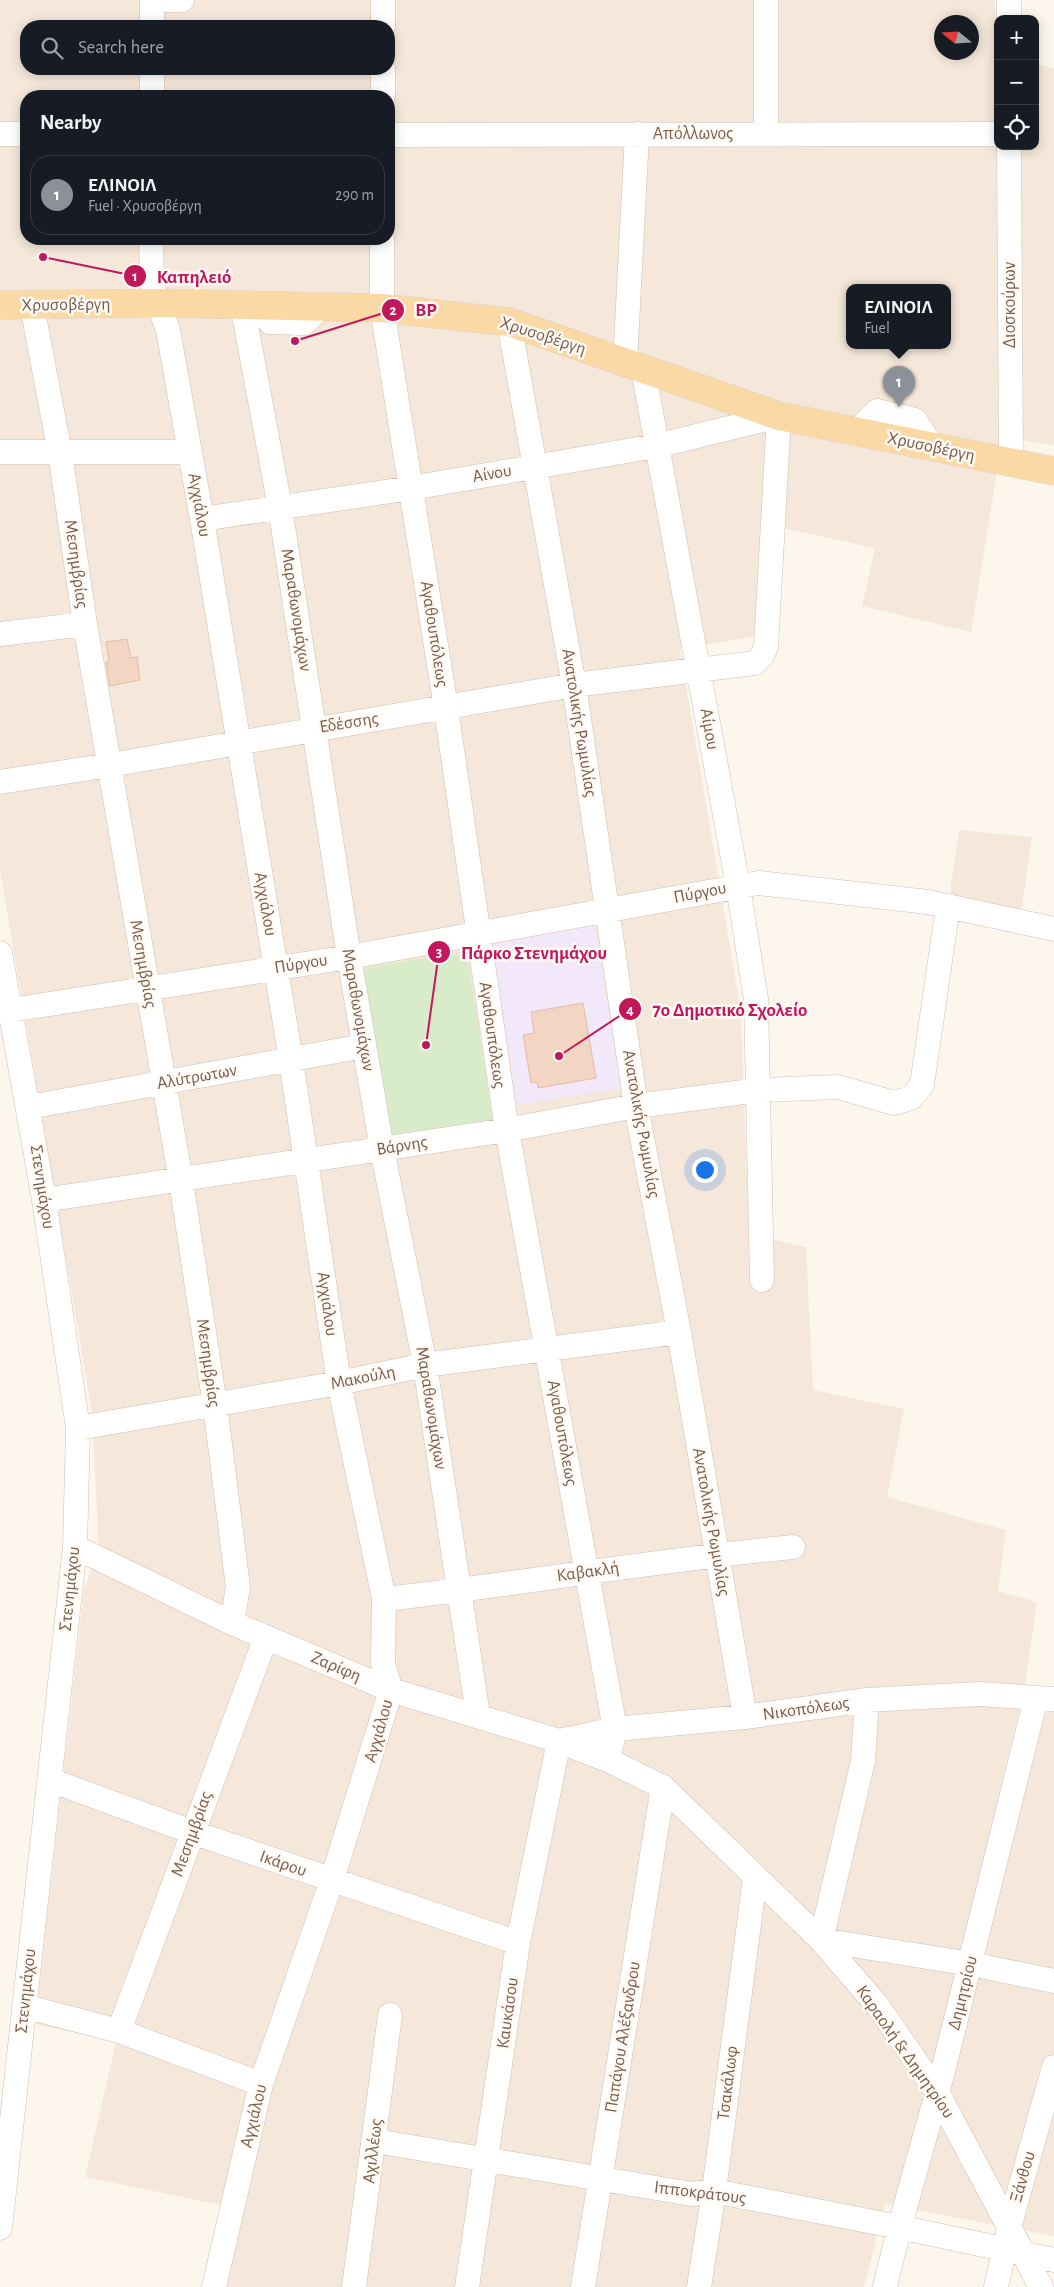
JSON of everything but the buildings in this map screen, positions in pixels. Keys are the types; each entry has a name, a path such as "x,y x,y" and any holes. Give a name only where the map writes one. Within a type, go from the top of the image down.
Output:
{"main road":[{"name":"Χρυσοβέργη","path":"0,305 159,303 382,308 509,322 778,416 1054,472"}],"street":[{"path":"152,0 152,20"},
{"path":"168,0 182,0"},
{"path":"383,0 383,20"},
{"path":"766,0 766,134"},
{"path":"1009,0 1009,15"},
{"path":"152,75 152,90"},
{"path":"383,75 383,90"},
{"path":"0,134 20,134"},
{"name":"Αίμου","path":"637,134 634,366 656,446 738,886 756,999 762,1280"},
{"name":"Απόλλωνος","path":"395,135 994,134"},
{"name":"Διοσκούρων","path":"1009,150 1011,464"},
{"name":"Αγχιάλου","path":"151,245 152,278 168,330 202,519 237,743 291,1060 339,1383 384,1598 383,1664 391,1690 332,1880 261,2084 214,2287"},
{"name":"Αγαθουπόλεως","path":"382,245 382,308 446,708 477,934 507,1130 615,1729"},
{"name":"Μαραθωνομάχων","path":"249,304 349,957 382,1149 425,1365 478,1715"},
{"name":"Μεσημβρίας","path":"32,306 60,453 85,624 181,1181 215,1405 238,1587 232,1623"},
{"name":"Ανατολικής Ρωμυλίας","path":"509,322 574,685 636,1106 679,1332 716,1554 746,1717"},
{"name":"Αίνου","path":"202,519 411,488 656,446 778,416"},
{"name":"Εδέσσης","path":"0,782 110,765 574,685 698,668 750,664 759,660 765,652 778,416"},
{"path":"0,452 190,452"},
{"path":"0,634 85,624"},
{"name":"Πύργου","path":"10,1010 349,957 758,883 928,902 1054,928"},
{"name":"Βάρνης","path":"44,1200 181,1181 507,1130 636,1106 759,1090 838,1087 894,1103 910,1098 922,1085 948,906"},
{"name":"Στενημάχου","path":"0,953 29,1107 78,1428 75,1547 0,2228"},
{"name":"Αλύτρωτων","path":"29,1107 364,1046"},
{"name":"Μακούλη","path":"78,1428 339,1383 425,1365 679,1332"},
{"name":"Ζαρίφη","path":"75,1547 232,1623 391,1690 559,1741 608,1760"},
{"name":"Καβακλή","path":"384,1598 460,1590 716,1554 793,1547"},
{"name":"Μεσημβρίας","path":"119,2031 266,1637"},
{"name":"Νικοπόλεως","path":"559,1741 615,1729 746,1717 867,1700 979,1694 1045,1698"},
{"name":"Δημητρίου","path":"885,2287 899,2227 1045,1698"},
{"path":"867,1700 863,1761 821,1940 971,1964 1054,1981"},
{"path":"608,1760 615,1729"},
{"name":"Καυκάσου","path":"467,2287 488,2159 518,1943 559,1741"},
{"name":"Καραολή & Δημητρίου","path":"608,1760 663,1787 821,1940 877,2005 937,2092 1010,2224 1014,2251 1041,2287"},
{"name":"Ικάρου","path":"50,1780 192,1832 518,1943"},
{"name":"Παπάγου Αλέξανδρου","path":"583,2287 663,1787"},
{"name":"Τσακάλωφ","path":"699,2287 714,2191 755,1878"},
{"path":"24,2006 119,2031 261,2084"},
{"name":"Αχιλλέως","path":"354,2287 375,2140 390,2015"},
{"name":"Ξάνθου","path":"1010,2224 1054,2067"},
{"name":"Ιπποκράτους","path":"375,2140 600,2180 692,2194 714,2191 899,2227 1054,2260"},
{"path":"996,2287 1014,2251"}],"shaded area":[{"path":"0,0 995,0 994,150 1039,150 1039,65 1054,68 1054,446 1003,436 971,632 862,606 875,548 760,523 763,635 680,649 741,1012 749,1234 806,1247 813,1390 904,1409 887,1497 1006,1530 998,1591 1037,1602 1023,1700 1054,1702 1054,2236 885,2204 864,2287 218,2287 236,2208 85,2177 116,2042 35,2024 84,1588 99,1553 92,1413 0,870"},
{"path":"959,830 1032,837 1020,921 948,906"},
{"path":"594,920 621,1088 517,1105 491,936"}],"green space":[{"path":"467,952 493,1122 385,1138 359,968"}],"place":[{"name":"Καπηλειό","path":"43,257"},
{"name":"BP","path":"295,341"},
{"name":"ΕΛΙΝΟΙΛ","path":"899,407"},
{"name":"Πάρκο Στενημάχου","path":"426,1045"},
{"name":"7ο Δημοτικό Σχολείο","path":"559,1056"}]}
